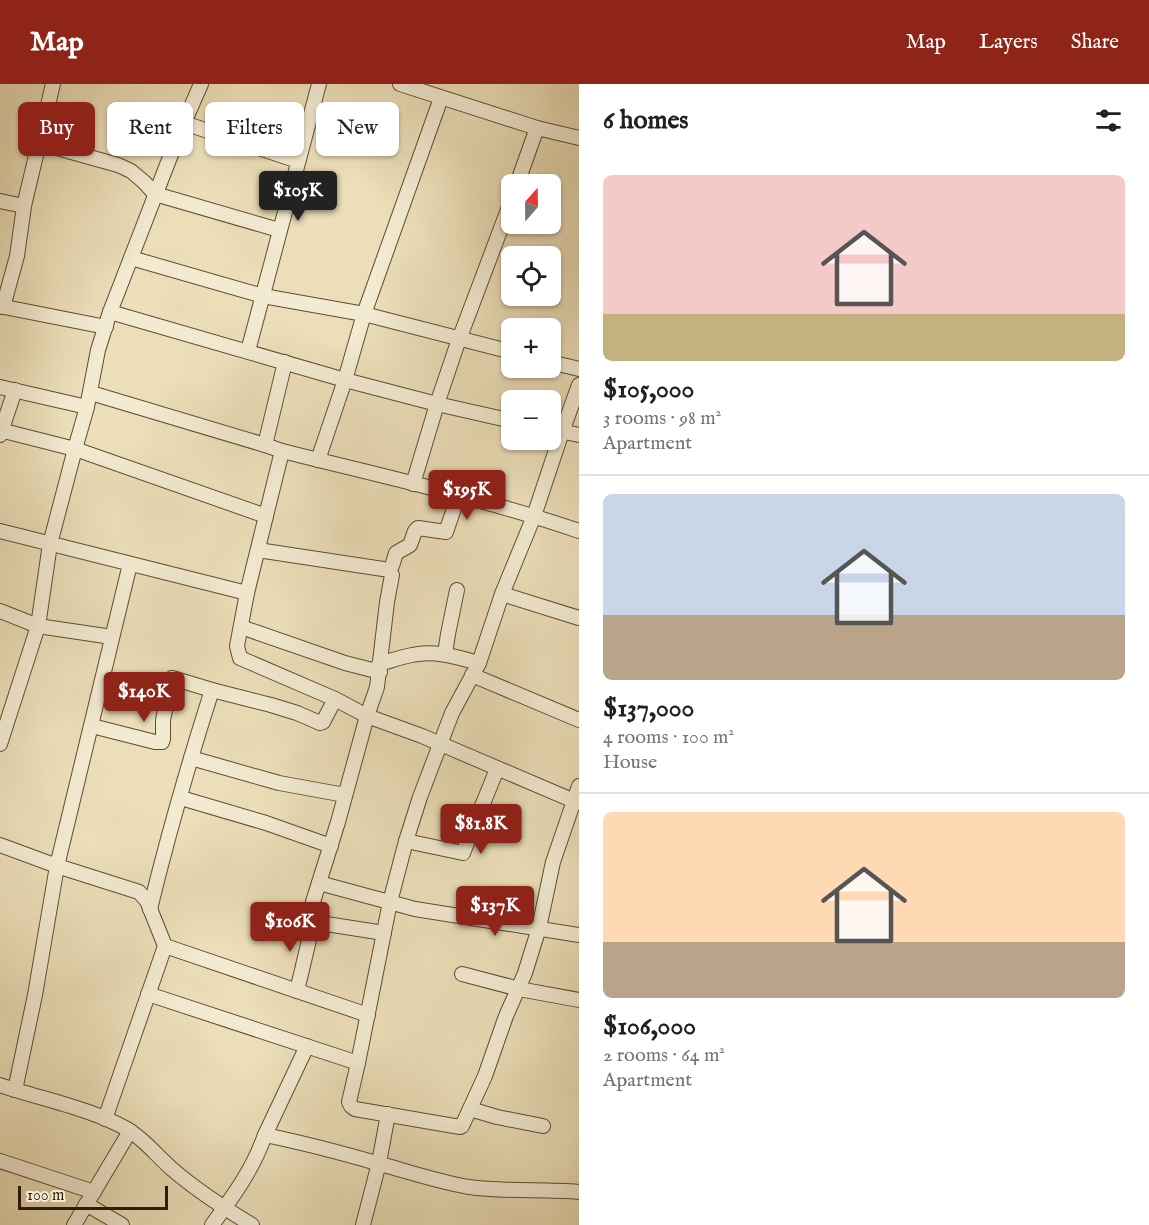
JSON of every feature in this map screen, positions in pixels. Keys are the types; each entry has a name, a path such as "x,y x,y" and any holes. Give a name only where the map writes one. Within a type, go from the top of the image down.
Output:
{"street":[{"path":"49,102 53,84"},
{"path":"193,102 201,84"},
{"path":"248,351 319,84"},
{"path":"400,84 537,128 579,138"},
{"path":"318,460 364,314 441,98"},
{"path":"193,126 298,161"},
{"path":"521,174 537,128"},
{"path":"36,156 24,206 17,256 1,306 106,327"},
{"path":"86,156 131,171 155,194 279,230"},
{"path":"0,744 6,707 38,626 50,544 91,393 98,350 110,312 171,156"},
{"path":"0,201 24,206"},
{"path":"413,484 437,404 501,229"},
{"path":"131,258 262,296 364,314 501,349"},
{"path":"110,312 345,380 501,419"},
{"path":"265,445 285,362"},
{"path":"561,365 579,369"},
{"path":"561,421 579,385"},
{"path":"0,387 87,407"},
{"path":"15,390 0,432 75,449 266,516"},
{"path":"91,393 282,451 459,494 579,531"},
{"path":"561,432 579,435"},
{"path":"551,450 534,516 502,594 476,669 452,713 406,841 390,902 349,1102 355,1109 462,1126 485,1076 506,1016 519,989 539,928 553,862 577,802 579,786"},
{"path":"282,451 247,593 237,646 240,658 335,699 367,716 422,736 577,802"},
{"path":"388,570 392,566 396,553 410,545 418,528 446,532 459,494"},
{"path":"0,531 247,593"},
{"path":"258,550 388,570 392,575 377,687 307,921 384,933"},
{"path":"15,1090 35,995 57,866 130,564"},
{"path":"445,654 457,590"},
{"path":"502,594 579,618"},
{"path":"0,611 38,626 112,637"},
{"path":"241,627 345,663 379,668 411,655 445,654 579,720"},
{"path":"92,726 162,742 163,720 172,678 271,705 320,723 323,722 335,699"},
{"path":"150,909 167,840 212,690"},
{"path":"191,758 279,783 345,795"},
{"path":"406,841 464,853 497,769"},
{"path":"181,798 266,823 331,846"},
{"path":"0,845 57,866 139,891 147,901 165,946 105,1119"},
{"path":"319,883 415,909 579,935"},
{"path":"297,991 313,923"},
{"path":"165,946 368,1015"},
{"path":"462,974 519,989 579,1000"},
{"path":"148,994 358,1063"},
{"path":"212,1225 242,1184 307,1046"},
{"path":"0,1085 105,1119 130,1131 173,1170 252,1225"},
{"path":"470,1109 543,1126"},
{"path":"363,1225 379,1163 388,1114"},
{"path":"74,1225 130,1131"},
{"path":"265,1136 319,1147 470,1187 579,1192"},
{"path":"0,1161 94,1192"},
{"path":"86,1204 122,1225"}]}
